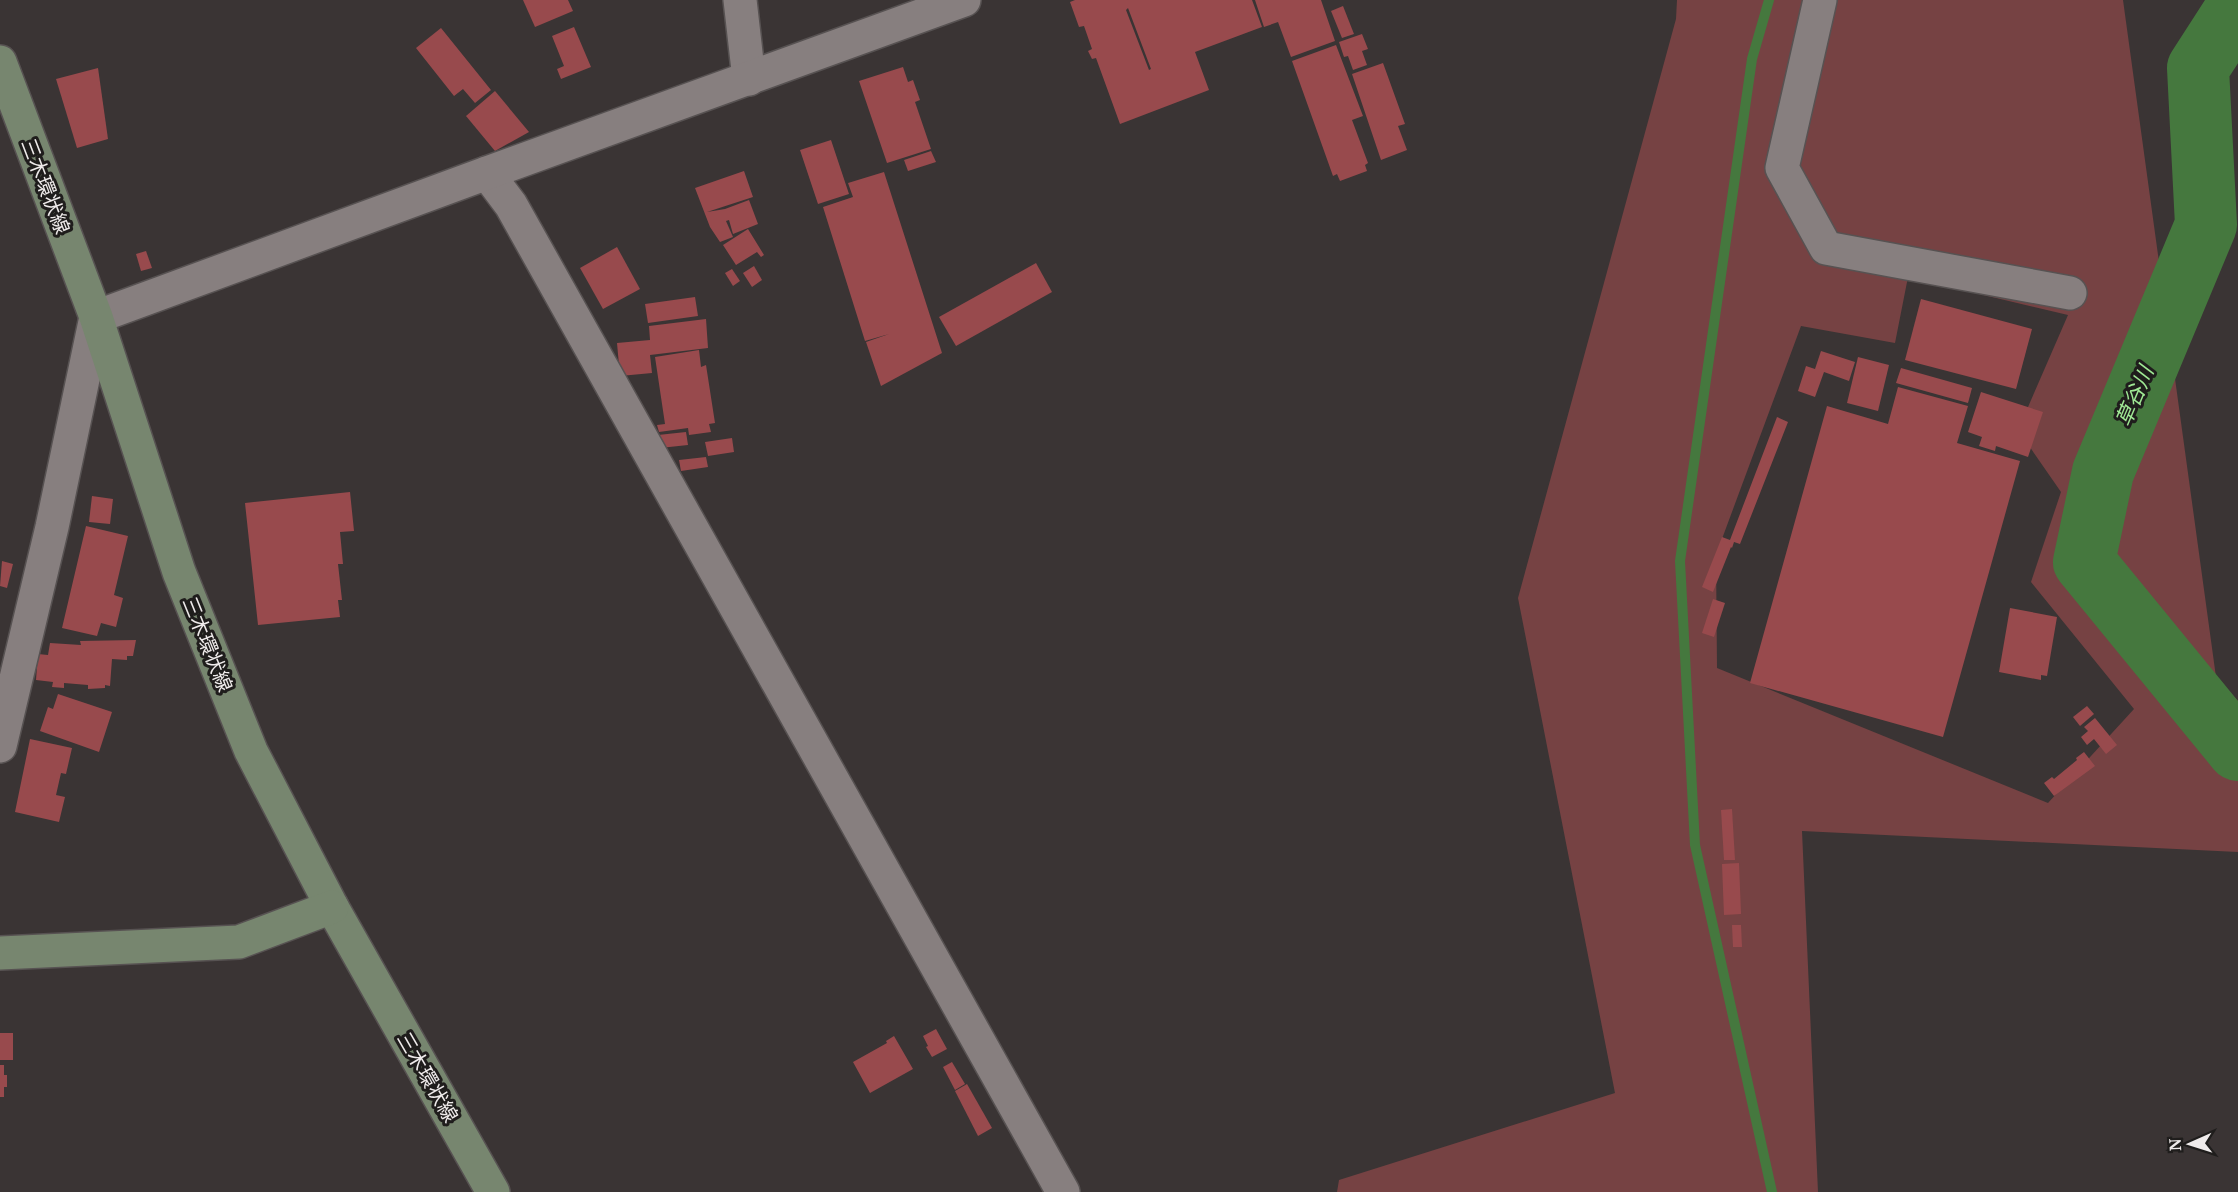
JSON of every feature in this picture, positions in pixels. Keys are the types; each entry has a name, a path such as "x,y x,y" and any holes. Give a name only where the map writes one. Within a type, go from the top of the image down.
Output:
{"main road":[{"name":"三木環状線","path":"0,62 96,317 176,561 251,751 332,907 493,1192"},
{"path":"0,953 239,942 332,907"}],"street":[{"path":"740,0 749,79"},
{"path":"0,746 52,527 96,317 487,172 964,0"},
{"path":"1820,0 1782,168 1826,248 2070,294"},
{"path":"487,172 511,205 1063,1192"}],"shaded area":[{"path":"1677,0 2123,0 2216,677 2238,701 2238,852 1802,831 1818,1192 1337,1192 1339,1180 1615,1093 1518,598 1676,19","holes":["1908,277 2068,315 2018,430 2061,492 2031,582 2134,709 2048,803 1717,668 1716,555 1801,326 1895,343"]}],"building":[{"path":"523,0 568,0 573,11 535,27"},
{"path":"1075,0 1252,0 1262,27 1195,52 1209,90 1120,124 1096,58 1092,59 1088,51 1092,49 1084,26 1079,27 1070,2","holes":["1128,8 1151,69 1149,70 1126,10"]},
{"path":"1255,0 1321,0 1335,41 1291,57 1278,22 1264,27"},
{"path":"1343,6 1354,34 1342,38 1331,11"},
{"path":"574,27 591,67 561,79 557,69 564,66 552,36"},
{"path":"441,28 491,90 475,103 463,89 454,96 416,48"},
{"path":"1362,34 1368,49 1362,51 1367,65 1353,70 1348,56 1344,57 1339,42"},
{"path":"1336,45 1363,116 1352,120 1368,163 1365,165 1367,171 1340,181 1337,174 1333,176 1292,61"},
{"path":"1383,63 1405,124 1398,126 1407,150 1381,160 1352,74"},
{"path":"903,67 908,82 913,80 920,100 915,102 931,149 887,163 859,81"},
{"path":"98,68 108,139 77,148 56,79"},
{"path":"495,91 529,132 495,151 466,116"},
{"path":"831,140 849,194 818,204 800,150"},
{"path":"931,151 936,162 908,171 904,160"},
{"path":"744,171 753,197 707,212 725,209 749,200 758,224 733,234 729,220 726,221 733,237 720,242 710,227 695,188"},
{"path":"884,172 942,353 881,386 866,342 889,334 865,341 823,207 853,197 848,183"},
{"path":"748,229 764,255 761,257 757,252 736,265 723,245"},
{"path":"617,247 640,289 603,309 580,268"},
{"path":"146,251 152,268 141,271 136,254"},
{"path":"1036,263 1052,292 956,346 939,317"},
{"path":"754,266 762,280 752,287 743,273"},
{"path":"732,269 740,281 733,286 725,273"},
{"path":"695,297 698,316 648,323 645,304"},
{"path":"1921,299 2032,329 2016,389 1905,360"},
{"path":"706,319 708,348 650,355 652,373 620,376 617,343 650,340 649,326"},
{"path":"699,350 701,367 706,365 715,423 709,424 711,432 689,435 688,428 659,432 657,425 665,424 655,357"},
{"path":"1821,351 1855,362 1849,381 1824,372 1815,397 1798,391 1806,366 1815,369"},
{"path":"1858,357 1889,365 1878,411 1847,403"},
{"path":"1901,368 1972,388 1968,403 1896,383"},
{"path":"1898,387 1968,406 1957,443 2020,461 1943,737 1750,683 1827,406 1888,424"},
{"path":"1981,392 2043,412 2028,457 1996,446 1995,451 1979,446 1982,437 1968,432"},
{"path":"1777,417 1788,422 1740,544 1734,542 1731,547 1713,592 1702,587 1722,537 1730,540"},
{"path":"686,432 688,445 660,448 658,435"},
{"path":"732,438 734,452 708,456 705,442"},
{"path":"706,457 708,467 681,471 679,460"},
{"path":"350,492 354,531 340,532 343,564 338,564 342,600 338,600 340,617 258,625 245,503"},
{"path":"92,496 113,499 110,524 89,522"},
{"path":"86,526 128,536 114,595 123,598 116,627 101,623 97,636 62,628"},
{"path":"2,561 13,564 7,588 0,586"},
{"path":"1713,599 1725,603 1714,637 1702,633"},
{"path":"2010,608 2057,617 2047,676 2041,675 2041,680 1999,672"},
{"path":"136,640 133,656 127,656 127,660 112,659 110,686 105,685 105,688 88,689 88,685 64,683 64,688 52,687 53,682 36,680 38,654 48,655 50,643 81,645 80,641"},
{"path":"58,694 112,712 99,752 40,731 48,707 53,709"},
{"path":"2087,706 2094,714 2080,726 2073,717"},
{"path":"2095,718 2117,745 2106,754 2094,739 2087,745 2081,737 2088,731 2084,727"},
{"path":"30,739 72,748 66,774 61,773 56,795 65,797 59,822 15,812"},
{"path":"2084,752 2095,766 2054,796 2044,783 2052,777 2054,779"},
{"path":"1732,809 1735,860 1724,860 1721,810"},
{"path":"1739,863 1741,914 1724,915 1722,864"},
{"path":"1732,925 1741,925 1742,947 1733,947"},
{"path":"936,1029 947,1049 932,1057 923,1036"},
{"path":"0,1033 13,1033 13,1060 0,1060"},
{"path":"894,1036 913,1069 870,1093 853,1062 887,1043 886,1041"},
{"path":"952,1062 965,1084 955,1090 943,1067"},
{"path":"0,1065 4,1065 4,1075 7,1075 4,1097 0,1097"},
{"path":"967,1084 992,1128 978,1136 955,1091"}],"waterway":[{"path":"1769,0 1752,59 1680,561 1695,845 1772,1192"},
{"name":"草谷川","path":"2238,6 2198,68 2206,225 2103,472 2084,562 2238,750"}]}
